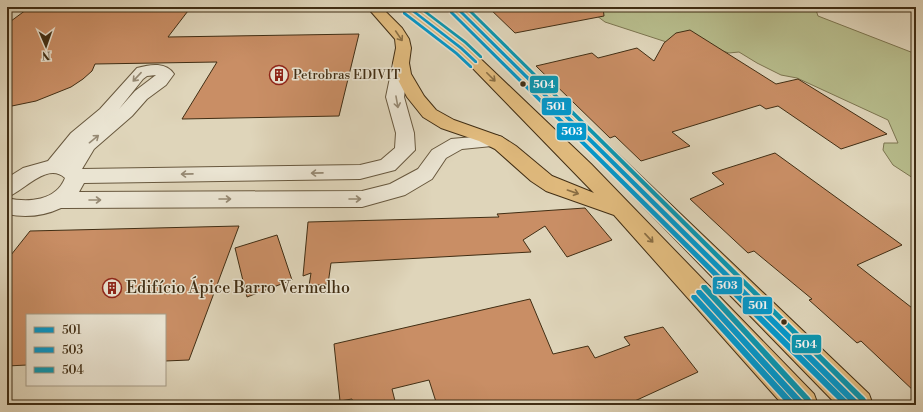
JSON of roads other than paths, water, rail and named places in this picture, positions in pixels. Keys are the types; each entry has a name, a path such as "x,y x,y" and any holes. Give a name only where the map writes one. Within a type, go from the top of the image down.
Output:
{"main road":[{"path":"374,7 402,38 404,48 401,63 408,84 422,106 437,120 457,129 495,141 509,149 527,167 545,181 622,210"},
{"path":"408,7 461,48 584,169 794,403"},
{"path":"456,7 858,405"},
{"path":"527,167 546,175 559,175 584,169 596,160 597,147"}],"lane":[{"path":"67,171 87,145 126,112 149,87 160,81 166,74 162,70 143,71 106,113 78,137 67,171 75,184 71,188 56,200 43,206 28,209 10,207 18,180 32,172 67,171 360,172 388,165 404,150 405,133 396,98 401,63"},
{"path":"56,200 362,199 397,190 425,174 439,154 458,143 495,141"}],"place":[{"name":"Petrobras EDIVIT","path":"279,75"},
{"name":"Edifício Ápice Barro Vermelho","path":"112,288"}]}
